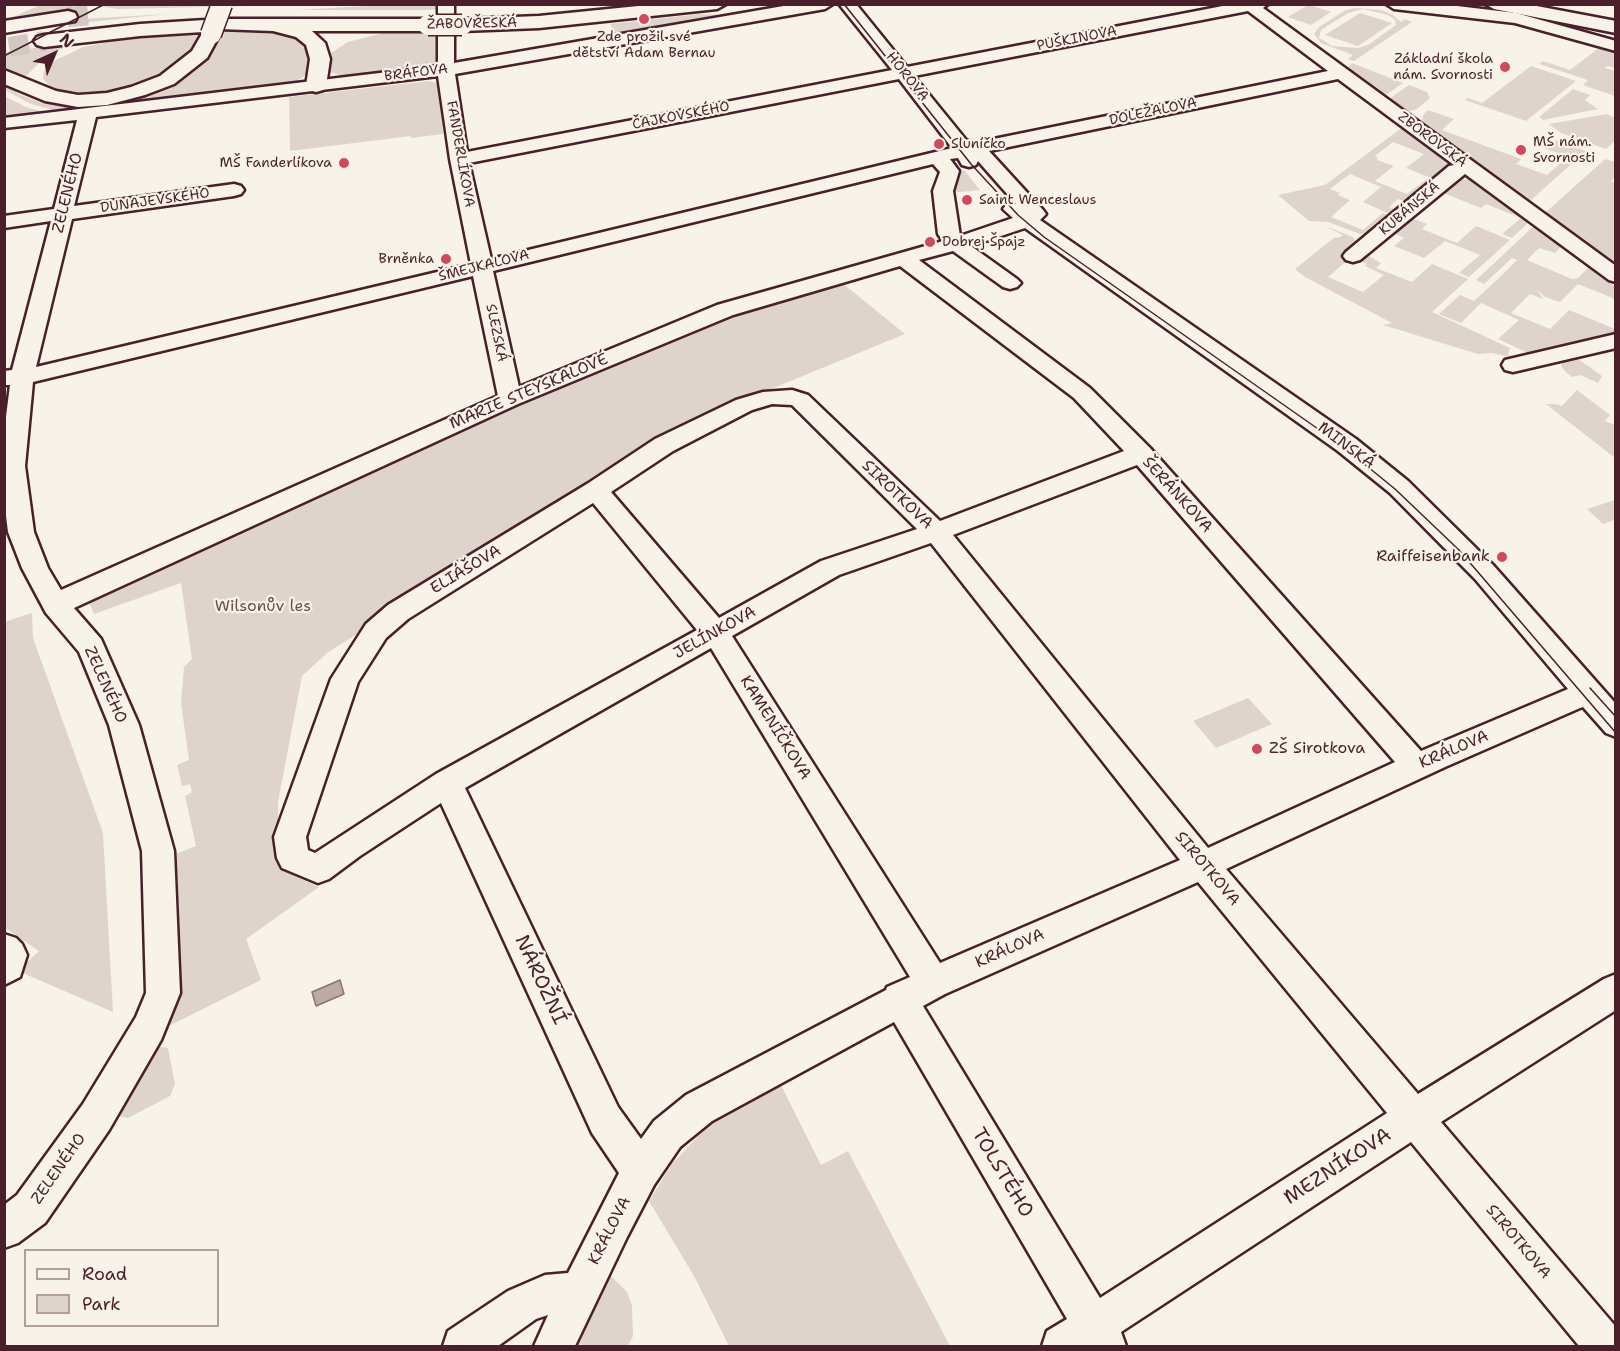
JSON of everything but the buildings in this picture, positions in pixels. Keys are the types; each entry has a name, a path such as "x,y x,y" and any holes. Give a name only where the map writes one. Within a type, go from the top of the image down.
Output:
{"highway":[{"path":"4,17 33,4"},
{"name":"ŽABOVŘESKÁ","path":"462,20 618,4"},
{"name":"ŽABOVŘESKÁ","path":"4,27 322,14 428,20 551,21 717,4"},
{"path":"1494,4 1616,27"},
{"path":"1500,4 1604,11"},
{"path":"262,16 299,7"},
{"path":"4,76 26,88 65,100 107,99 153,86 190,63 200,54 218,17 126,13"},
{"path":"262,16 322,14"},
{"path":"262,16 308,36 315,43 331,50"},
{"name":"ŽABOVŘESKÁ","path":"4,38 140,30 218,17 262,16 406,25 428,20"},
{"path":"316,86 331,50 370,32 406,25"},
{"path":"42,94 35,76 42,65 79,45 140,30"}],"street":[{"name":"FANDERLÍKOVA","path":"446,4 446,70 459,159 482,267"},
{"name":"BRÁFOVA","path":"4,123 446,70 825,4"},
{"name":"HOROVA","path":"847,4 965,147 971,164 1018,214 1028,220"},
{"path":"1394,4 1509,17 1542,24 1616,46"},
{"name":"PUŠKINOVA","path":"904,72 1249,6"},
{"name":"ZBOROVSKÁ","path":"1249,6 1616,276"},
{"name":"ČAJKOVSKÉHO","path":"459,159 904,72"},
{"name":"DOLEŽALOVA","path":"965,147 1342,73"},
{"name":"ZELENÉHO","path":"4,1229 31,1209 96,1117 149,1028 163,993 159,851 124,725 91,646 56,606 13,535 13,377 62,214 88,113"},
{"name":"ŠMEJKALOVA","path":"13,377 482,267 937,157 965,147"},
{"path":"937,157 950,171 944,195 948,234 956,244 1010,283"},
{"name":"KUBÁNSKÁ","path":"1353,256 1456,170 1469,167"},
{"name":"DUNAJEVSKÉHO","path":"4,222 234,190"},
{"name":"MARIE STEYSKALOVÉ","path":"56,606 72,596 510,399 725,310 956,244 1028,220"},
{"name":"MINSKÁ","path":"1028,220 1347,445 1399,487 1484,572 1616,725"},
{"name":"ŠERÁNKOVA","path":"904,259 1082,393 1141,454 1416,766"},
{"name":"SLEZSKÁ","path":"482,267 510,399"},
{"path":"1513,365 1616,341"},
{"name":"ELIÁŠOVA","path":"318,868 293,858 290,837 345,679 376,631 398,612 596,490 664,445 744,405 782,395 800,400"},
{"name":"SIROTKOVA","path":"800,400 936,532 1203,865 1605,1347"},
{"name":"JELÍNKOVA","path":"318,868 447,783 830,568 936,532 1141,454"},
{"name":"KAMENÍČKOVA","path":"596,490 716,633 933,982"},
{"name":"KRÁLOVA","path":"554,1347 641,1172 667,1134 699,1108 933,982 1203,865 1416,766 1589,694"},
{"name":"NÁROŽNÍ","path":"447,783 605,1119 641,1172"},
{"name":"MEZNÍKOVA","path":"1062,1347 1099,1336 1415,1117 1616,990"},
{"name":"TOLSTÉHO","path":"899,999 1099,1336"},
{"path":"463,1347 522,1305 545,1295 563,1292 579,1294"}],"green space":[{"path":"40,5 70,5 80,12 55,15 55,12 46,13 45,16 5,23 4,21"},
{"path":"89,5 300,5 118,9"},
{"path":"385,5 441,5 441,9 295,10"},
{"path":"1308,5 1331,12 1311,25 1288,17"},
{"path":"1354,8 1381,10 1393,15 1401,22 1405,19 1412,22 1354,61 1348,59 1353,55 1321,43 1314,34 1318,28 1344,11","holes":["1363,9 1388,15 1395,20 1396,25 1368,45 1358,48 1332,46 1319,38 1321,30 1348,13"]},
{"path":"1360,13 1392,23 1358,46 1325,35"},
{"path":"169,14 79,23 5,34 5,29 44,21"},
{"path":"700,14 730,15 617,35 610,24"},
{"path":"271,29 307,40 311,56 308,73 300,79 291,83 163,97 64,113 31,104 5,90 4,83 19,94 39,102 63,106 85,106 181,78 209,54 224,30"},
{"path":"391,31 441,31 441,37 437,41 436,56 440,59 438,63 424,68 346,77 330,72 326,68 327,59 331,53 348,42"},
{"path":"202,32 192,52 169,71 121,90 99,94 71,94 54,90 43,79 44,71 52,62 83,47 146,35"},
{"path":"77,42 46,56 24,78 18,78 5,69 5,52"},
{"path":"1604,44 1615,47 1615,68 1607,66 1605,68 1615,71 1615,96 1583,85 1588,80 1539,64 1543,61 1570,70"},
{"path":"1352,63 1403,83 1384,96 1347,68"},
{"path":"1531,66 1576,81 1526,121 1465,100 1468,98 1482,103"},
{"path":"429,81 438,83 443,134 290,151 289,97"},
{"path":"1409,85 1427,92 1430,98 1417,109 1410,111 1404,110 1389,99"},
{"path":"1573,89 1590,95 1585,100 1598,109 1543,120 1539,117"},
{"path":"4,96 26,107 51,114 5,120"},
{"path":"1428,110 1454,119 1442,130 1521,159 1516,164 1547,175 1568,157 1541,147 1551,139 1586,151 1531,200 1526,200 1428,128 1422,120"},
{"path":"1607,114 1615,118 1616,140 1606,149 1561,133 1549,124"},
{"path":"1403,127 1451,164 1450,168 1436,180 1406,168 1424,154 1393,142 1375,156 1377,160 1394,166 1375,181 1407,194 1427,179 1434,181 1408,202 1398,199 1389,207 1398,210 1392,215 1363,202 1381,187 1350,174 1330,189 1350,200 1331,217 1363,230 1383,213 1390,216 1371,232 1360,234 1328,222 1309,221 1278,195 1325,185"},
{"path":"1605,159 1615,162 1615,177 1611,181 1615,183 1615,265 1545,213"},
{"path":"964,170 980,190 950,193 956,175"},
{"path":"1458,180 1475,180 1531,220 1512,238 1502,234 1521,218 1486,204 1481,208 1443,193"},
{"path":"1412,218 1427,224 1422,229 1457,243 1476,226 1510,240 1469,277 1459,273 1480,255 1445,241 1424,258 1394,246 1404,238 1394,233"},
{"path":"1536,224 1563,244 1555,253 1539,248 1527,260 1572,279 1578,278 1591,265 1615,287 1615,299 1578,284 1560,302 1545,297 1537,289 1543,299 1530,294 1511,313 1550,329 1569,310 1615,329 1616,332 1528,353 1498,339 1519,320 1481,303 1461,323 1439,314 1460,295 1474,301 1500,277 1517,260 1512,258 1484,284 1476,280"},
{"path":"1322,225 1353,237 1358,246 1349,259 1328,277 1363,292 1384,275 1360,261 1367,255 1381,263 1376,268 1412,282 1432,264 1468,279 1432,312 1510,348 1508,354 1511,357 1492,353 1478,354 1383,325 1392,323 1305,277 1295,269 1335,237 1343,235"},
{"name":"Wilsonův les","path":"841,282 905,334 737,403 674,434 327,653 302,676 278,802 278,860 286,872 319,887 246,939 261,980 165,1028 168,857 196,846 185,796 192,792 190,784 182,786 177,765 189,760 181,703 184,667 192,659 181,583 94,614 89,602 428,445 730,314"},
{"path":"1574,356 1602,376 1598,383 1580,375 1572,377 1566,372 1561,366 1562,362"},
{"path":"1577,390 1610,415 1605,421 1615,425 1615,458 1546,404 1562,406"},
{"path":"1615,500 1615,520 1603,524 1587,509"},
{"path":"32,613 33,638 103,833 113,1012 18,971 39,951 5,928 4,622"},
{"path":"1248,698 1272,724 1216,748 1193,721"},
{"path":"156,1046 168,1048 175,1084 170,1096 128,1118 118,1116"},
{"path":"781,1085 821,1165 848,1151 950,1346 729,1346 694,1276 649,1201 672,1164 701,1133 712,1124"},
{"path":"609,1274 627,1292 632,1305 633,1336 628,1346 567,1346"}],"shaded area":[{"path":"340,980 344,994 316,1006 312,992"}],"tunnel":[{"path":"68,17 92,15"},
{"path":"9,47 44,41"}],"tram line":[{"path":"4,56 105,4"},
{"path":"844,4 971,164 1018,215 1044,237 1341,445 1395,489 1459,550 1616,733"},
{"path":"1590,688 1616,717"}],"place":[{"name":"Zde prožil své dětství Adam Bernau","path":"644,19"},
{"name":"Základní škola nám. Svornosti","path":"1505,67"},
{"name":"Sluníčko","path":"939,144"},
{"name":"MŠ nám. Svornosti","path":"1521,150"},
{"name":"MŠ Fanderlíkova","path":"344,163"},
{"name":"Saint Wenceslaus","path":"967,200"},
{"name":"Dobrej Špajz","path":"930,242"},
{"name":"Brněnka","path":"446,259"},
{"name":"Raiffeisenbank","path":"1502,557"},
{"name":"ZŠ Sirotkova","path":"1257,749"}]}
